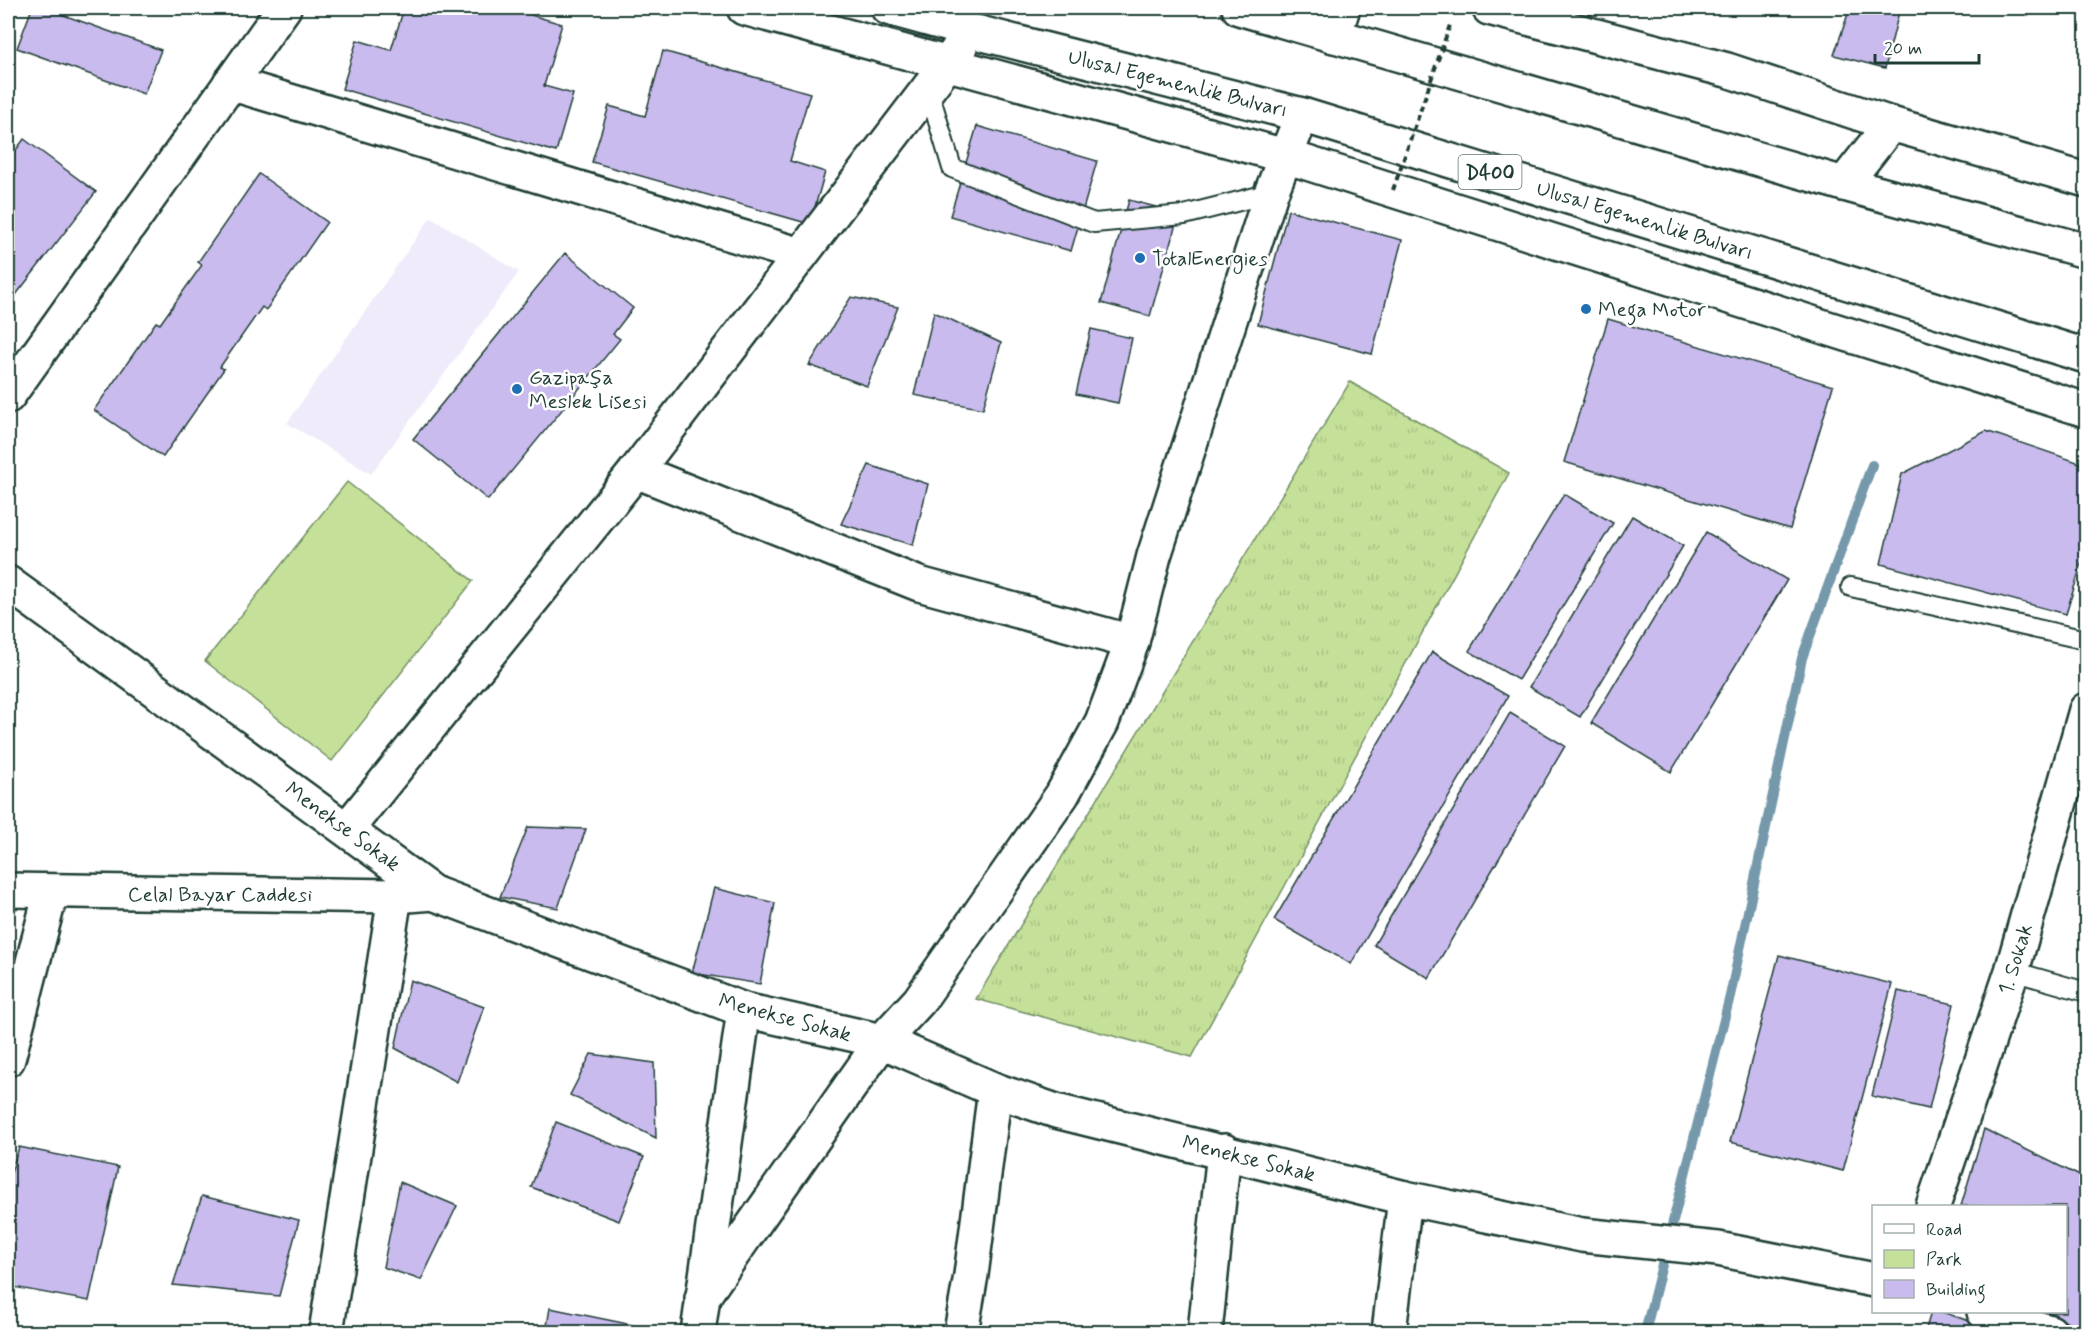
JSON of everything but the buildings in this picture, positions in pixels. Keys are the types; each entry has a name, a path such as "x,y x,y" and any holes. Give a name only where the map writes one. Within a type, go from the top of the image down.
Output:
{"main road":[{"path":"8,396 284,8"},
{"path":"744,8 1285,156 2086,410"},
{"name":"Ulusal Egemenlik Bulvarı","path":"888,8 1302,115 2086,356"},
{"path":"1239,8 1338,22 1844,184 2086,251"},
{"path":"1489,8 1727,70 1891,124 2086,180"},
{"path":"347,829 636,471 972,31"},
{"path":"230,83 801,255"},
{"path":"702,1298 882,1041 919,1001 1062,795 1102,722 1132,642 1154,556 1271,193 1302,115"},
{"path":"1844,184 1891,124"},
{"path":"636,471 919,584 1132,642"},
{"name":"Menekse Sokak","path":"8,583 433,892 744,1010 882,1041 995,1090 1056,1111 1224,1151 1405,1198 1582,1235 1718,1249 1872,1281"},
{"name":"1. Sokak","path":"1933,1205 2012,971 2086,710"},
{"name":"Celal Bayar Caddesi","path":"8,890 395,896 433,892"},
{"path":"8,1059 51,892"},
{"path":"326,1332 395,896"},
{"path":"698,1332 744,1010"},
{"path":"961,1332 971,1275 995,1090"},
{"path":"1205,1332 1224,1151"},
{"path":"1389,1332 1405,1198"},
{"path":"1990,1313 2050,1332"}],"lane":[{"path":"928,88 952,168 1094,223 1184,215 1271,193"},
{"path":"1851,587 2086,640"},
{"path":"2012,971 2086,992"}],"path":[{"path":"1393,190 1450,25"}],"shaded area":[{"path":"431,217 519,272 371,474 287,423"}],"green space":[{"path":"1350,382 1509,473 1192,1057 976,999"},
{"path":"347,482 473,581 332,761 205,661"}],"waterway":[{"path":"1645,1332 1730,996 1802,658 1872,465"}],"place":[{"name":"TotalEnergies","path":"1140,258"},
{"name":"Mega Motor","path":"1586,309"},
{"name":"Gazipaşa Meslek Lisesi","path":"517,389"}]}
